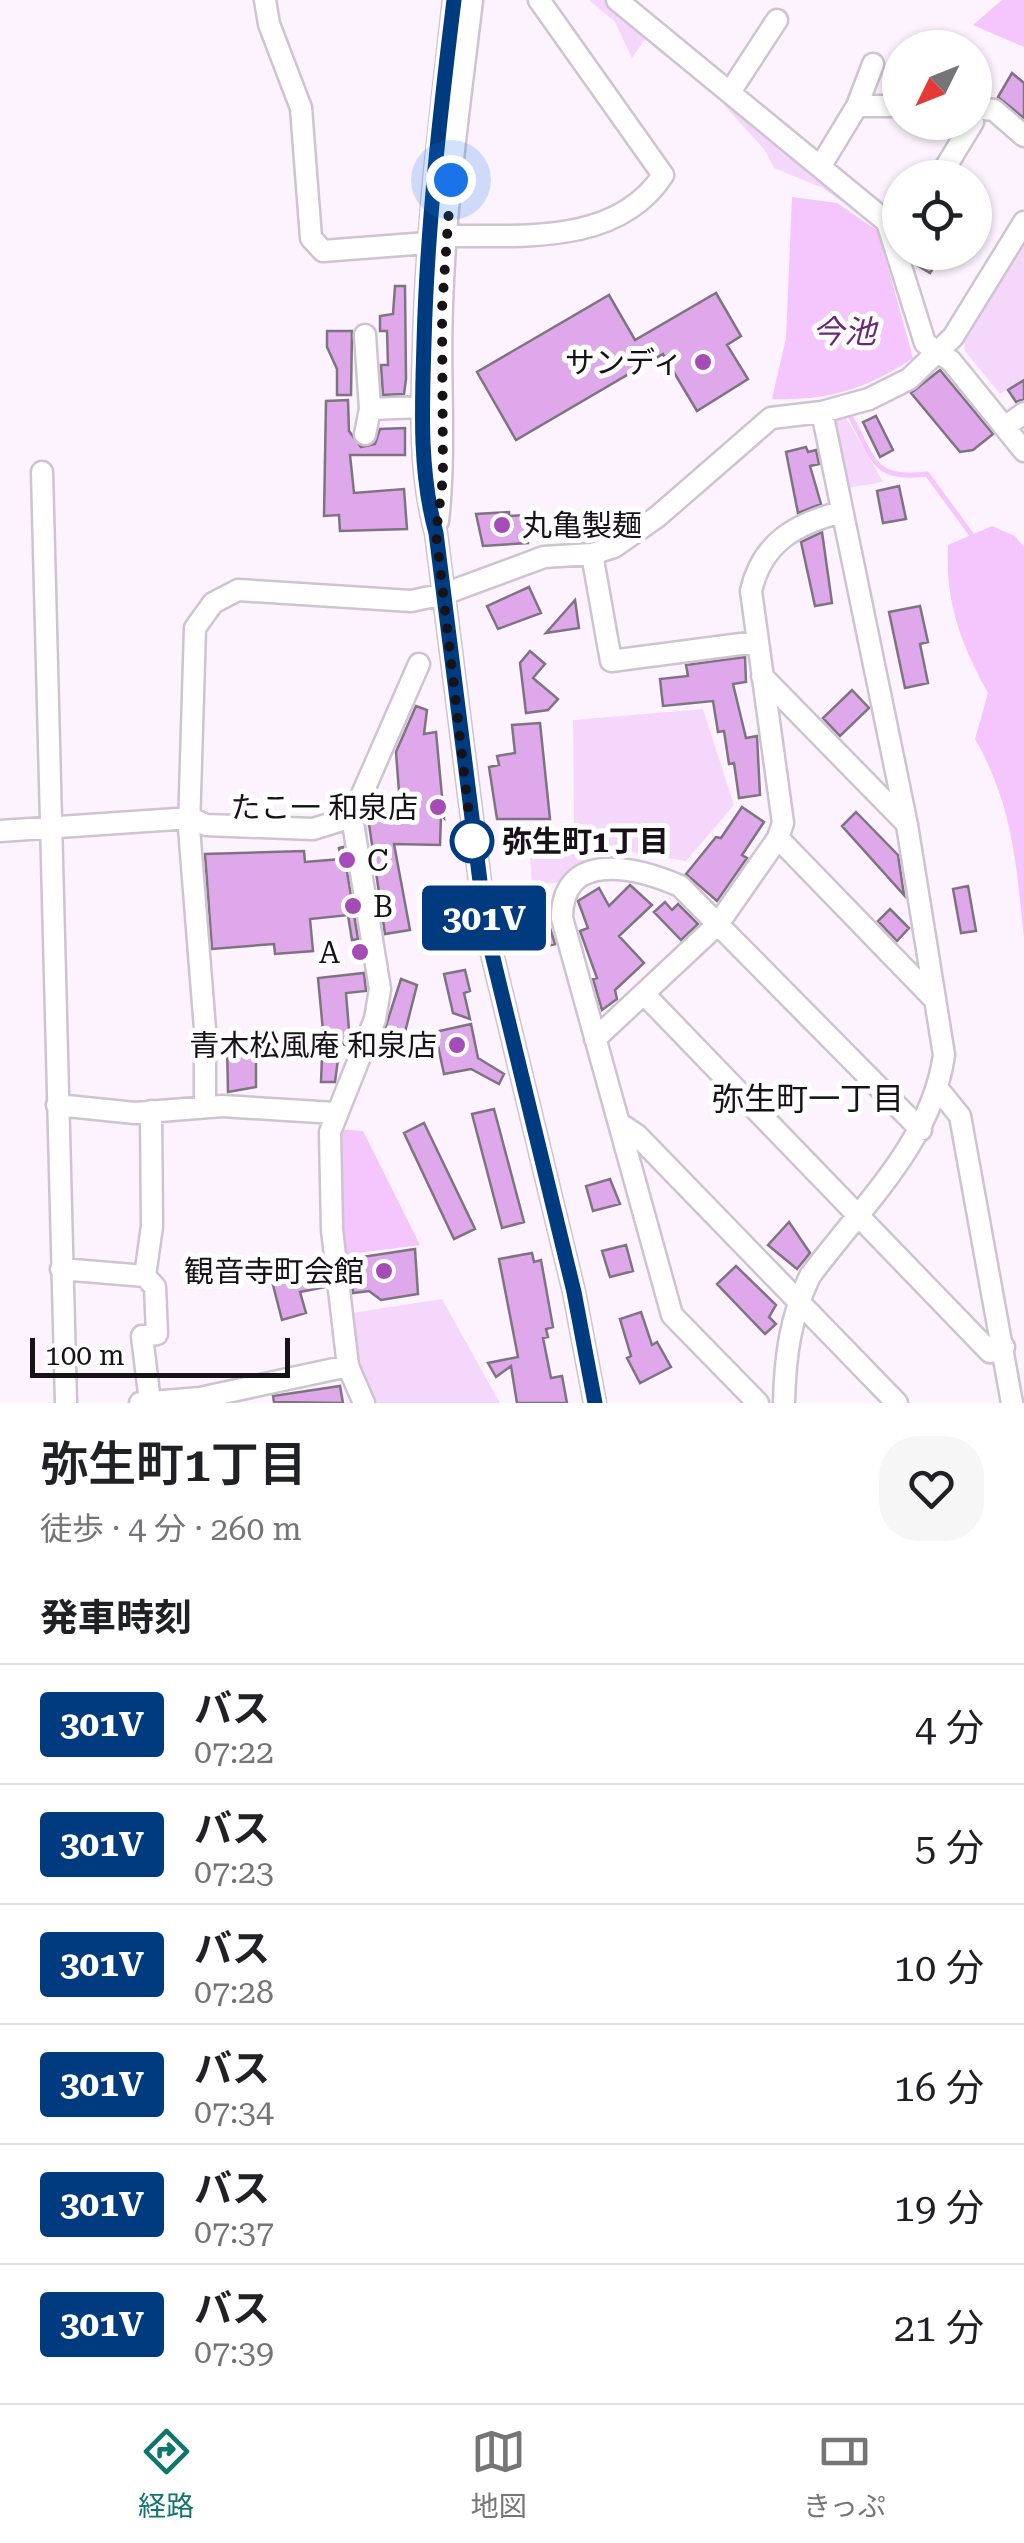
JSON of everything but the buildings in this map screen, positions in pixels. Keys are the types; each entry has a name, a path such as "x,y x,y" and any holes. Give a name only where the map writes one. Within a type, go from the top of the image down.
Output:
{"street":[{"path":"265,0 269,24 302,108 311,238 323,251 570,232 636,206 663,175 539,0"},
{"path":"454,0 422,407 427,500 436,533 486,929 574,1292 595,1403"},
{"path":"436,533 443,478 442,309 436,240 472,0"},
{"path":"617,0 882,218"},
{"path":"730,92 777,20"},
{"path":"820,167 857,106 873,64"},
{"path":"857,106 882,106"},
{"path":"992,110 1024,136"},
{"path":"205,1107 205,1029 191,818 195,628 213,603 238,590 410,602 444,594 544,557 592,554 614,546 657,517 771,418 822,412 890,390 940,352 1024,222"},
{"path":"904,270 917,329 925,344 940,352 1024,451"},
{"path":"365,434 370,409 372,346"},
{"path":"370,409 422,407"},
{"path":"784,1403 785,1352 798,1301 810,1276 921,1130 939,1090 944,1055 907,824 822,412"},
{"path":"1005,427 1024,413"},
{"path":"42,472 48,825 66,1403"},
{"path":"596,1039 718,924 778,838 783,823 751,591 754,577 790,529 842,512"},
{"path":"592,554 611,661 756,642"},
{"path":"364,1403 348,1366 332,1230 328,1156 334,1113 374,1018 380,989 352,816 419,664"},
{"path":"762,676 907,824"},
{"path":"0,831 191,818 206,825 313,829 352,816"},
{"path":"778,838 935,1000"},
{"path":"758,1403 672,1315 562,918 562,896 576,878 594,869 656,876 680,886 921,1130"},
{"path":"645,995 990,1352 1004,1347"},
{"path":"939,1090 960,1116 1012,1403"},
{"path":"57,1105 151,1111 205,1107 334,1113"},
{"path":"144,1276 152,1226 151,1111"},
{"path":"619,1123 636,1135 898,1403"},
{"path":"61,1270 144,1276 155,1287 157,1334 142,1336 151,1402 200,1398 348,1366"}],"shaded area":[{"path":"589,0 604,0 648,35 632,58 615,22"},
{"path":"727,99 880,225 876,227 823,188 774,168 764,149 723,104"},
{"path":"1024,237 1024,378 1000,394 965,351 964,338"},
{"path":"845,416 883,482 847,488 835,423"},
{"path":"703,709 734,805 686,861 565,841 574,824 573,720"},
{"path":"542,849 586,854 587,864 563,882 532,885 530,854"},
{"path":"442,1299 500,1403 376,1403 359,1374 352,1313"}],"water":[{"path":"1002,0 1024,0 1024,47 973,25"},
{"name":"今池","path":"792,197 837,203 878,231 882,270 889,270 913,358 846,391 811,398 772,399 786,338"},
{"path":"992,526 1015,536 1024,547 1024,938 1005,811 975,739 988,693 963,640 949,585 948,545"},
{"path":"338,1129 363,1131 420,1245 343,1255"}],"waterway":[{"path":"849,414 876,463 895,474 927,474 974,538"},
{"path":"365,809 365,838"}],"bus line":[{"name":"301V","path":"454,0 427,243 422,407 427,500 436,533 471,836 486,929 574,1292 595,1403"}],"place":[{"name":"サンディ","path":"703,362"},
{"name":"丸亀製麺","path":"502,525"},
{"name":"たこ一 和泉店","path":"438,807"},
{"name":"弥生町1丁目","path":"472,841"},
{"name":"C","path":"347,860"},
{"name":"B","path":"353,906"},
{"name":"A","path":"360,952"},
{"name":"青木松風庵 和泉店","path":"457,1045"},
{"name":"観音寺町会館","path":"384,1271"}],"district":[{"name":"弥生町一丁目","path":"808,1099"}],"route":[{"path":"451,180 442,309 443,478 436,533 472,841"}]}
